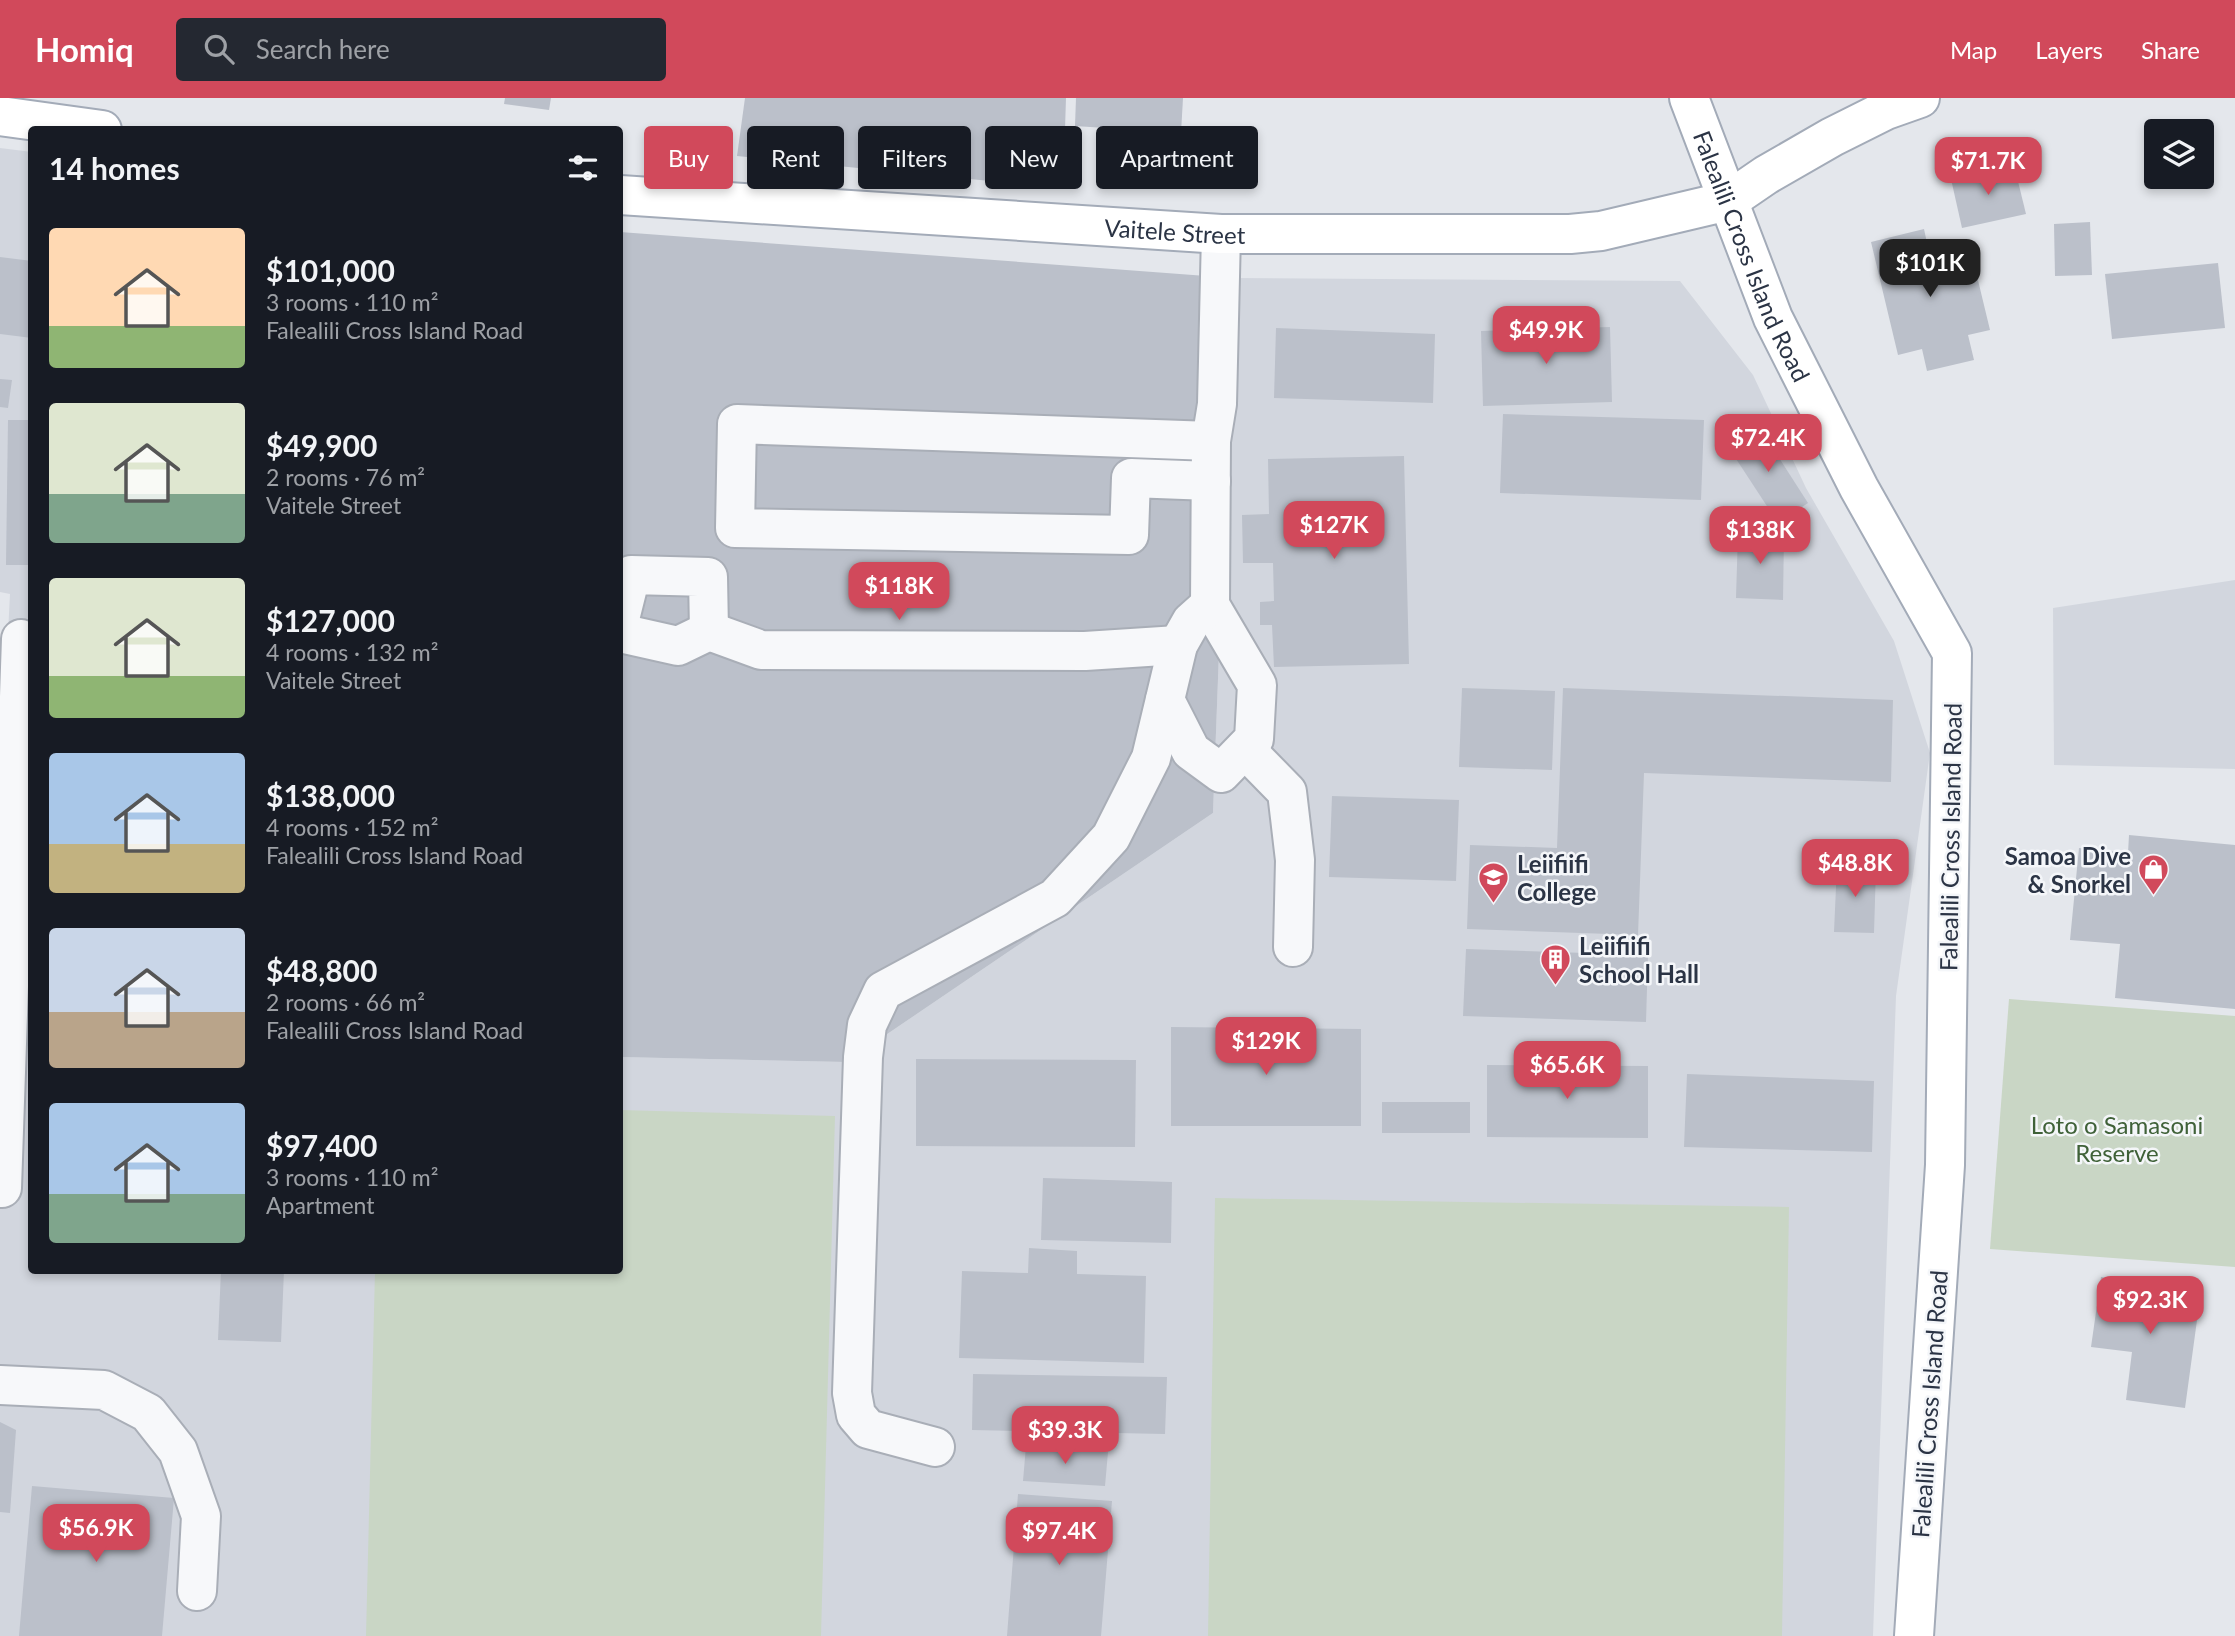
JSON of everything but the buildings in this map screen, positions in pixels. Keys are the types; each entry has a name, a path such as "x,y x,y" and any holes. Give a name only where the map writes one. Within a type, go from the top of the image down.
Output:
{"main road":[{"name":"Falealili Cross Island Road","path":"1689,98 1773,318 1859,488 1952,653 1945,1165 1914,1636"},
{"path":"1728,201 1766,175 1832,137 1886,110 1920,98"},
{"path":"0,116 73,126"},
{"name":"Vaitele Street","path":"623,195 1221,234 1601,232 1728,201"}],"lane":[{"path":"1165,699 1191,751 1222,772 1254,739 1257,685 1210,605 1211,441 1217,404 1221,234"},
{"path":"1211,441 1048,433 737,424 735,528 1129,535 1131,478 1211,481"},
{"path":"623,606 631,575 708,578 709,631"},
{"path":"936,1447 868,1429 856,1415 852,1393 863,1057 867,1025 883,992 1055,898 1111,837 1152,758 1178,645 1191,622 1210,605"},
{"path":"623,634 678,646 709,631 761,650 1085,651 1178,645"},
{"path":"2,1188 22,835 17,638"},
{"path":"1245,749 1287,792 1296,860 1293,947"},
{"path":"0,1385 104,1390 148,1413 178,1451 201,1516 197,1591"}],"shaded area":[{"name":"Leiifiifi College","path":"0,148 28,152 28,1274 623,1274 623,1057 846,1062 1213,813 1233,278 1680,281 1753,375 1806,488 1894,641 1930,753 1896,996 1873,1636 0,1636 0,789 10,594 0,592"},
{"path":"2235,580 2235,769 2054,765 2053,608"}],"green space":[{"name":"Loto o Samasoni Reserve","path":"2009,999 2235,1016 2235,1267 1990,1249"},
{"path":"623,1110 835,1116 821,1636 366,1636 375,1274 623,1274"},
{"path":"1215,1198 1789,1207 1782,1636 1208,1636"}],"place":[{"name":"Samoa Dive & Snorkel","path":"2154,896"},
{"name":"Leiifiifi College","path":"1494,904"},
{"name":"Leiifiifi School Hall","path":"1556,986"}]}
